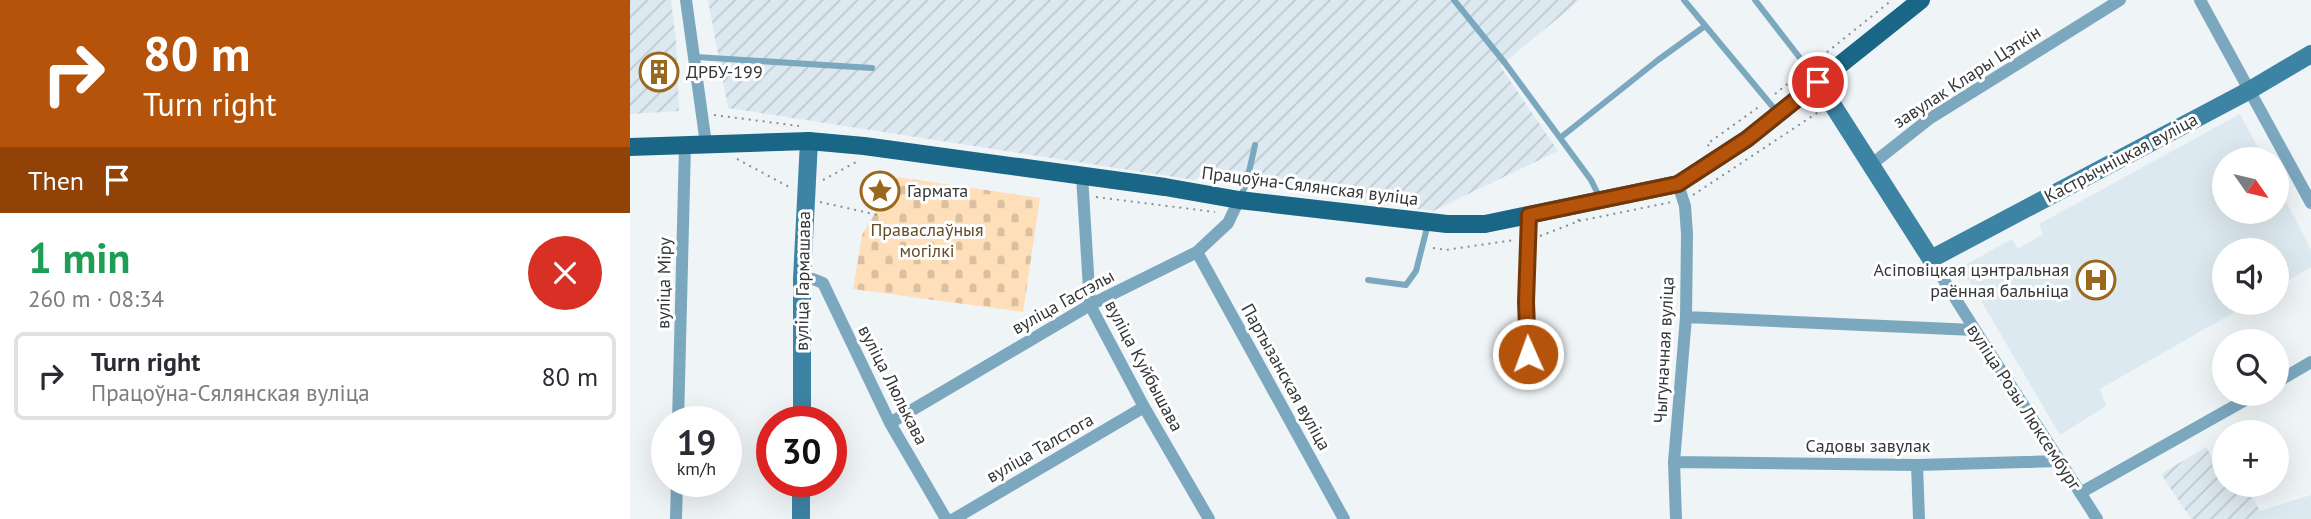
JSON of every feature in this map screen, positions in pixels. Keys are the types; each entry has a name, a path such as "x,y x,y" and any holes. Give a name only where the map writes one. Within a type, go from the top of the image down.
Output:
{"main road":[{"name":"Працоўна-Сялянская вуліца","path":"630,147 809,141 1165,187 1236,207 1485,224 1678,184 1747,139 1773,107 1813,75 1921,0"}],"street":[{"path":"687,0 706,144"},
{"name":"завулак Клары Цэткін","path":"1872,164 1929,119 2120,0"},
{"path":"2200,0 2311,203"},
{"name":"Кастрычніцкая вуліца","path":"1931,259 2250,90 2311,54"},
{"name":"вуліца Розы Люксембург","path":"1813,75 2097,519"},
{"name":"вуліца Гармашава","path":"802,406 802,279 809,141"},
{"name":"вуліца Міру","path":"678,406 685,146"},
{"name":"вуліца Куйбышава","path":"1082,176 1090,305 1144,407 1208,516"},
{"name":"Чыгуначная вуліца","path":"1676,519 1674,462 1686,317 1685,206 1678,184"},
{"name":"вуліца Гастэлы","path":"890,423 1090,305 1197,252 1228,223 1236,207"},
{"path":"1528,354 1526,302 1529,215"},
{"name":"Партызанская вуліца","path":"1197,252 1343,519"},
{"name":"вуліца Люлькава","path":"802,279 823,283 890,423 946,519"},
{"path":"1686,317 1974,330"},
{"path":"2289,375 2311,362"},
{"path":"2080,493 2235,406"},
{"name":"вуліца Талстога","path":"954,519 1144,407"},
{"name":"Садовы завулак","path":"1674,462 1917,465 2061,461"},
{"path":"1917,465 1919,519"},
{"path":"676,519 677,497"},
{"path":"801,497 801,519"},
{"path":"1194,519 1208,516"}],"lane":[{"path":"1454,0 1560,138 1591,180 1602,200"},
{"path":"1684,0 1773,107"},
{"path":"1755,0 1813,75"},
{"path":"1560,138 1705,26"},
{"path":"696,57 872,68"},
{"path":"1236,207 1246,185 1255,145"},
{"path":"1368,280 1406,285 1416,271 1428,222"}],"path":[{"path":"1713,152 1707,144 1773,107 1813,75 1892,0"},
{"path":"806,194 814,189 817,183 863,159 864,146"},
{"path":"732,157 806,194 878,215"},
{"path":"1083,195 1236,207"},
{"path":"1422,247 1446,250 1529,238"}],"shaded area":[{"path":"630,0 671,0 676,40 679,111 630,114"},
{"path":"708,0 1580,0 1500,66 1558,151 1433,211 1363,201 1250,172 1244,175 1208,172 1194,180 728,108"},
{"name":"Асіповіцкая цэнтральная раённая бальніца","path":"2240,114 2258,147 2212,147 2212,224 2289,224 2289,207 2311,250 2311,267 2289,280 2289,238 2212,238 2212,315 2229,315 2100,389 2106,406 2060,435 1964,272 1965,265 2012,239 2018,249 2043,234 2039,224"},
{"path":"2206,447 2212,457 2212,497 2252,497 2260,511 2257,512 2260,519 2191,519 2161,474"},
{"path":"2311,495 2311,519 2260,519 2257,512"}],"green space":[{"name":"Праваслаўныя могілкі","path":"897,177 1040,198 1023,312 853,289 862,235"}],"place":[{"name":"ДРБУ-199","path":"659,72"},
{"name":"Гармата","path":"880,191"},
{"name":"Асіповіцкая цэнтральная раённая бальніца","path":"2096,280"}],"route":[{"path":"1528,354 1526,302 1529,215 1678,184 1747,139 1818,82"}]}
